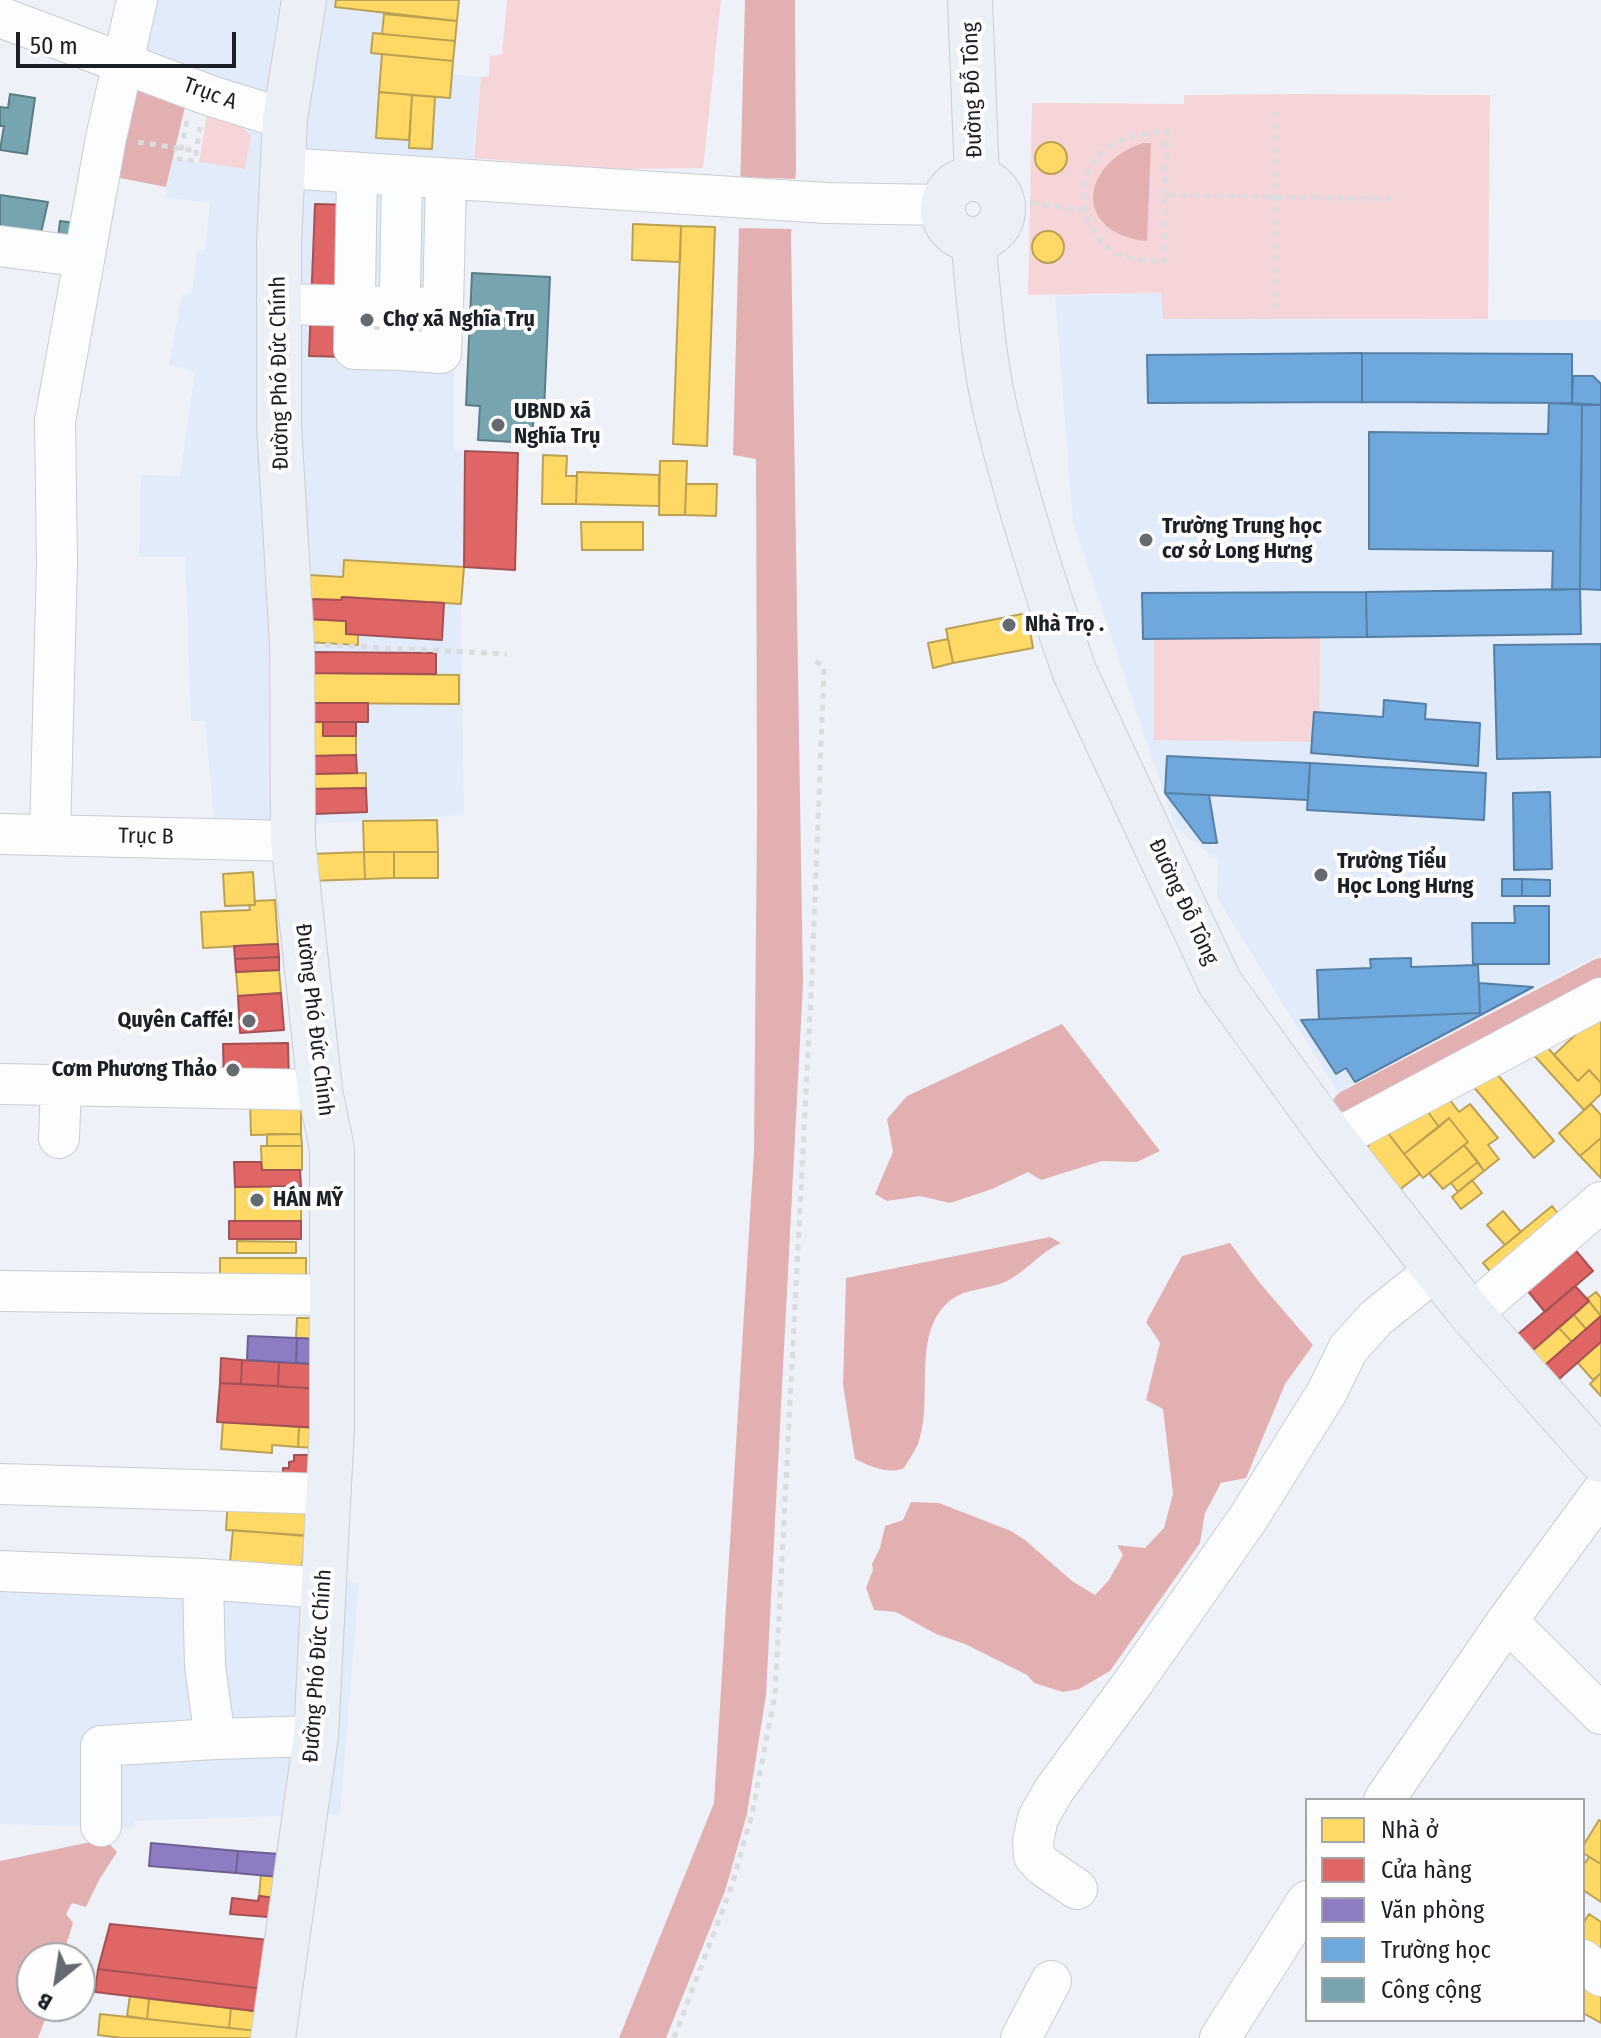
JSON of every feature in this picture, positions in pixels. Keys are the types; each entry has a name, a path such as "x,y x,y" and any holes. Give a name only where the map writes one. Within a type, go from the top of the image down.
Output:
{"main road":[{"name":"Đường Phó Đức Chính","path":"273,2038 316,1736 332,1427 332,1149 320,1090 293,841 292,644 279,425 279,243 285,119 304,0"},
{"name":"Đường Đỗ Tông","path":"970,0 974,194 1004,207 998,226 988,236 973,239 997,419 1075,673 1220,983 1334,1140 1471,1314 1601,1460"}],"street":[{"path":"50,834 57,562 55,421 106,138 137,0"},
{"name":"Trục A","path":"0,17 124,65 195,88 204,114 285,119"},
{"path":"284,168 826,203 974,194"},
{"path":"357,173 354,349 441,353 446,179"},
{"path":"399,350 402,176"},
{"path":"0,246 84,257"},
{"path":"279,304 443,308"},
{"name":"Trục B","path":"0,834 293,841"},
{"path":"1334,1140 1601,998"},
{"path":"0,1084 320,1090"},
{"path":"59,1138 61,1085"},
{"path":"1471,1314 1601,1202"},
{"path":"1077,1889 1043,1866 1034,1856 1033,1841 1038,1818 1054,1790 1249,1517 1327,1392 1348,1349 1376,1318 1436,1270"},
{"path":"0,1291 332,1295"},
{"path":"0,1484 328,1494"},
{"path":"1392,1797 1507,1621 1601,1493"},
{"path":"0,1571 203,1579 324,1588"},
{"path":"203,1579 205,1666 215,1739"},
{"path":"1507,1621 1601,1714"},
{"path":"101,1826 101,1746 316,1736"},
{"path":"1220,2038 1305,1904"},
{"path":"1585,1962 1601,1976"},
{"path":"1021,2038 1051,1981"}],"path":[{"path":"1274,112 1274,309"},
{"path":"185,129 204,114"},
{"path":"196,151 178,149 179,159 195,161 204,114"},
{"path":"1167,131 1164,262 1129,259 1104,246 1092,233 1084,211 1083,182 1097,156 1118,141 1138,133 1167,131"},
{"path":"974,194 1084,211"},
{"path":"1165,195 1395,199"},
{"path":"292,644 507,654"},
{"path":"674,2038 731,1888 752,1814 775,1695 812,975 824,667 811,658"}],"shaded area":[{"path":"158,0 396,0 390,68 481,77 467,212 449,210 454,451 465,451 461,604 464,815 215,830 205,721 191,721 185,557 139,557 141,475 180,476 195,372 169,364 182,295 192,293 197,250 205,250 210,203 165,197 173,158 245,169 247,130 135,90"},
{"path":"507,0 721,0 703,168 615,169 474,158 481,77 489,76 490,56 502,54"},
{"path":"745,0 795,0 796,169 791,236 803,983 766,1695 747,1814 725,1891 666,2038 619,2038 714,1803 754,1151 756,459 733,455"},
{"path":"135,90 185,107 166,187 105,175"},
{"path":"1184,95 1490,95 1488,319 1163,319 1161,293 1028,295 1032,103 1184,104"},
{"path":"207,114 241,126 251,136 245,169 199,162"},
{"path":"1143,143 1151,143 1147,241 1123,236 1106,226 1097,213 1093,198 1096,182 1106,167 1122,153"},
{"path":"1162,293 1164,319 1601,320 1601,954 1355,1082 1339,1094 1217,898 1218,861 1175,827 1073,522 1055,296"},
{"path":"1320,637 1319,742 1154,740 1154,639"},
{"path":"1062,1024 1160,1151 1137,1162 1102,1161 1041,1180 1028,1172 992,1189 950,1203 920,1196 887,1201 875,1194 893,1152 887,1119 907,1096"},
{"path":"1050,1237 1061,1243 1013,1278 958,1296 939,1312 927,1346 923,1424 918,1444 904,1468 885,1470 855,1459 843,1385 846,1278"},
{"path":"1230,1243 1313,1345 1285,1384 1246,1478 1221,1483 1205,1513 1200,1543 1110,1671 1079,1689 1063,1692 1034,1683 1027,1675 965,1644 936,1634 896,1612 874,1610 866,1588 885,1526 903,1520 911,1502 939,1503 1011,1531 1072,1581 1095,1595 1109,1580 1123,1555 1117,1545 1145,1548 1164,1528 1173,1494 1163,1409 1146,1400 1160,1343 1146,1322 1182,1256"},
{"path":"0,1555 334,1578 359,1584 340,1814 134,1821 134,1828 0,1824"},
{"path":"105,1839 117,1852 86,1907 72,1903 66,1914 73,1923 67,1942 16,1942 16,2022 44,2022 38,2038 0,2038 0,1861"}],"pier":[{"path":"736,177 800,179 796,229 734,228"}],"building: Nhà ở":[{"path":"336,0 459,0 457,21 335,7"},
{"path":"384,14 457,21 455,41 382,34"},
{"path":"373,33 455,41 453,61 371,53"},
{"path":"382,54 453,61 450,98 379,92"},
{"path":"379,92 412,95 409,140 376,138"},
{"path":"412,95 435,97 432,149 409,148"},
{"path":"1051,142 1062,147 1067,158 1062,169 1051,174 1040,169 1035,158 1040,147"},
{"path":"633,224 681,226 680,262 632,260"},
{"path":"681,226 715,227 707,446 673,444"},
{"path":"1048,231 1059,236 1064,247 1059,258 1048,263 1037,258 1032,247 1037,236"},
{"path":"543,455 567,456 566,476 577,476 576,504 542,504"},
{"path":"660,461 687,461 685,515 659,515"},
{"path":"577,472 659,475 659,506 576,504"},
{"path":"686,484 717,484 716,516 685,515"},
{"path":"581,522 643,522 643,550 582,550"},
{"path":"344,560 464,567 461,604 342,597 341,600 308,599 309,575 343,577"},
{"path":"1027,613 1033,648 953,663 946,629"},
{"path":"307,619 346,621 346,634 358,634 358,645 306,642"},
{"path":"948,639 953,663 933,668 928,643"},
{"path":"303,673 459,675 459,704 303,703"},
{"path":"311,722 323,722 323,736 356,736 356,755 312,756"},
{"path":"366,773 366,788 313,789 312,774"},
{"path":"437,820 438,852 364,852 363,821"},
{"path":"364,852 394,852 394,878 365,879"},
{"path":"364,852 365,879 310,881 309,854"},
{"path":"394,852 438,852 438,878 394,878"},
{"path":"253,872 255,905 225,906 223,874"},
{"path":"275,900 278,944 203,948 201,912 250,910 249,905 255,905 255,901"},
{"path":"279,970 281,993 238,996 236,972"},
{"path":"1595,1016 1601,1023 1601,1083 1589,1070 1578,1081 1554,1055"},
{"path":"1547,1047 1578,1081 1589,1070 1601,1083 1601,1094 1584,1110 1531,1052"},
{"path":"1497,1074 1554,1141 1534,1158 1472,1085"},
{"path":"1447,1096 1459,1112 1470,1104 1498,1138 1488,1145 1499,1159 1484,1171 1464,1145 1468,1142 1449,1118 1439,1127 1425,1108"},
{"path":"250,1101 301,1101 301,1134 251,1135"},
{"path":"1591,1104 1601,1115 1601,1138 1580,1156 1559,1133"},
{"path":"1425,1108 1439,1127 1404,1154 1384,1128"},
{"path":"1449,1118 1468,1142 1423,1178 1404,1154"},
{"path":"1384,1128 1420,1174 1398,1191 1367,1149 1372,1137"},
{"path":"267,1134 301,1134 302,1146 267,1146"},
{"path":"1601,1138 1601,1178 1580,1156"},
{"path":"1464,1145 1478,1162 1443,1189 1429,1173"},
{"path":"261,1146 302,1146 302,1170 262,1170"},
{"path":"1478,1162 1484,1171 1458,1192 1451,1183"},
{"path":"1472,1180 1482,1193 1461,1209 1452,1197"},
{"path":"301,1186 301,1221 235,1221 235,1187"},
{"path":"1552,1206 1567,1225 1499,1282 1483,1263"},
{"path":"1503,1211 1521,1232 1505,1245 1487,1225"},
{"path":"237,1241 296,1242 296,1253 237,1253"},
{"path":"220,1258 306,1258 306,1291 220,1291"},
{"path":"1596,1292 1601,1298 1601,1316 1587,1299"},
{"path":"1589,1301 1601,1316 1586,1329 1574,1315"},
{"path":"1574,1315 1586,1329 1572,1342 1559,1328"},
{"path":"297,1318 316,1318 316,1339 296,1338"},
{"path":"1559,1328 1572,1342 1545,1365 1532,1351"},
{"path":"1601,1342 1601,1373 1593,1380 1577,1362"},
{"path":"1601,1373 1601,1396 1590,1384"},
{"path":"223,1422 299,1427 298,1447 272,1445 272,1453 221,1449"},
{"path":"299,1427 320,1428 319,1448 298,1447"},
{"path":"228,1499 317,1506 315,1536 226,1530"},
{"path":"233,1530 305,1536 302,1567 230,1562"},
{"path":"1601,1821 1601,1864 1585,1854 1585,1843"},
{"path":"1589,1857 1601,1864 1601,1902 1585,1891 1585,1863"},
{"path":"261,1875 285,1878 283,1899 259,1896"},
{"path":"1589,1914 1601,1922 1601,1953 1585,1950 1585,1921"},
{"path":"1585,1974 1601,1985 1601,2023 1585,2014"},
{"path":"130,1996 149,1999 147,2019 127,2016"},
{"path":"149,1999 231,2008 229,2028 147,2019"},
{"path":"231,2008 260,2012 258,2031 229,2028"},
{"path":"100,2014 258,2031 257,2038 122,2038 98,2035"}],"building: Cửa hàng":[{"path":"315,204 354,205 347,357 309,356"},
{"path":"465,451 518,453 515,570 464,567"},
{"path":"342,597 444,603 442,640 346,634 346,621 307,619 308,599 341,600"},
{"path":"302,652 436,653 436,674 303,673"},
{"path":"303,703 368,703 368,722 303,722"},
{"path":"323,722 356,722 356,736 323,736"},
{"path":"356,755 357,773 312,774 312,756"},
{"path":"366,788 367,812 313,814 312,789"},
{"path":"278,944 279,957 235,959 234,946"},
{"path":"279,957 279,970 236,972 235,959"},
{"path":"281,993 284,1030 240,1033 238,996"},
{"path":"288,1043 289,1083 224,1084 223,1044"},
{"path":"234,1162 261,1162 262,1170 300,1170 301,1186 235,1187"},
{"path":"229,1221 301,1221 301,1239 229,1239"},
{"path":"1566,1239 1593,1271 1545,1312 1518,1279"},
{"path":"1575,1286 1589,1301 1532,1351 1517,1335"},
{"path":"1601,1316 1601,1342 1558,1380 1545,1365"},
{"path":"221,1358 242,1360 241,1384 220,1383"},
{"path":"242,1360 279,1362 278,1386 241,1384"},
{"path":"279,1362 317,1364 316,1389 278,1386"},
{"path":"220,1383 324,1389 322,1428 217,1422"},
{"path":"294,1455 313,1455 312,1486 283,1486 283,1468 289,1468"},
{"path":"259,1896 283,1899 281,1918 230,1914 232,1898 258,1901"},
{"path":"110,1924 279,1941 273,1990 98,1969"},
{"path":"98,1969 273,1990 271,2013 96,1992"}],"building: Văn phòng":[{"path":"248,1336 297,1338 296,1363 247,1360"},
{"path":"297,1338 318,1339 317,1364 296,1363"},
{"path":"151,1843 238,1851 236,1873 149,1866"},
{"path":"238,1851 280,1854 279,1877 236,1873"}],"building: Trường học":[{"path":"1362,353 1572,354 1572,403 1362,402"},
{"path":"1362,353 1362,402 1148,403 1147,355"},
{"path":"1573,376 1593,376 1601,384 1601,405 1572,403"},
{"path":"1549,403 1582,405 1580,589 1552,590 1553,551 1369,549 1369,432 1548,434"},
{"path":"1582,405 1601,405 1601,590 1580,589"},
{"path":"1580,589 1581,634 1367,637 1366,592"},
{"path":"1366,592 1367,637 1143,639 1142,593"},
{"path":"1601,644 1601,757 1497,759 1494,645"},
{"path":"1384,700 1426,704 1425,719 1480,723 1478,766 1311,753 1314,712 1383,717"},
{"path":"1167,756 1310,763 1308,800 1165,793"},
{"path":"1310,763 1486,773 1484,820 1307,810"},
{"path":"1550,792 1552,869 1514,870 1513,793"},
{"path":"1165,793 1209,795 1217,843 1203,843"},
{"path":"1502,879 1522,879 1522,896 1502,896"},
{"path":"1522,879 1550,880 1550,896 1522,896"},
{"path":"1514,906 1549,906 1549,964 1473,964 1472,923 1515,923"},
{"path":"1411,958 1411,967 1478,965 1480,1013 1319,1019 1317,970 1371,968 1370,959"},
{"path":"1479,983 1533,987 1355,1082 1346,1068 1336,1074 1301,1020 1480,1013"}],"building: Công cộng":[{"path":"10,94 35,98 27,154 0,150 4,126 0,126 0,107 8,108"},
{"path":"0,195 48,202 38,246 0,240"},
{"path":"60,221 76,223 73,240 58,238"},
{"path":"472,273 550,277 544,410 534,410 532,443 478,440 480,406 466,405"}],"waterway":[{"path":"1348,1105 1601,973"}],"place":[{"name":"Chợ xã Nghĩa Trụ","path":"367,320"},
{"name":"UBND xã Nghĩa Trụ","path":"498,425"},
{"name":"Trường Trung học cơ sở Long Hưng","path":"1146,540"},
{"name":"Nhà Trọ .","path":"1009,625"},
{"name":"Trường Tiểu Học Long Hưng","path":"1321,875"},
{"name":"Quyên Caffé!","path":"249,1021"},
{"name":"Cơm Phương Thảo","path":"233,1070"},
{"name":"HÁN MỸ","path":"257,1200"}]}
